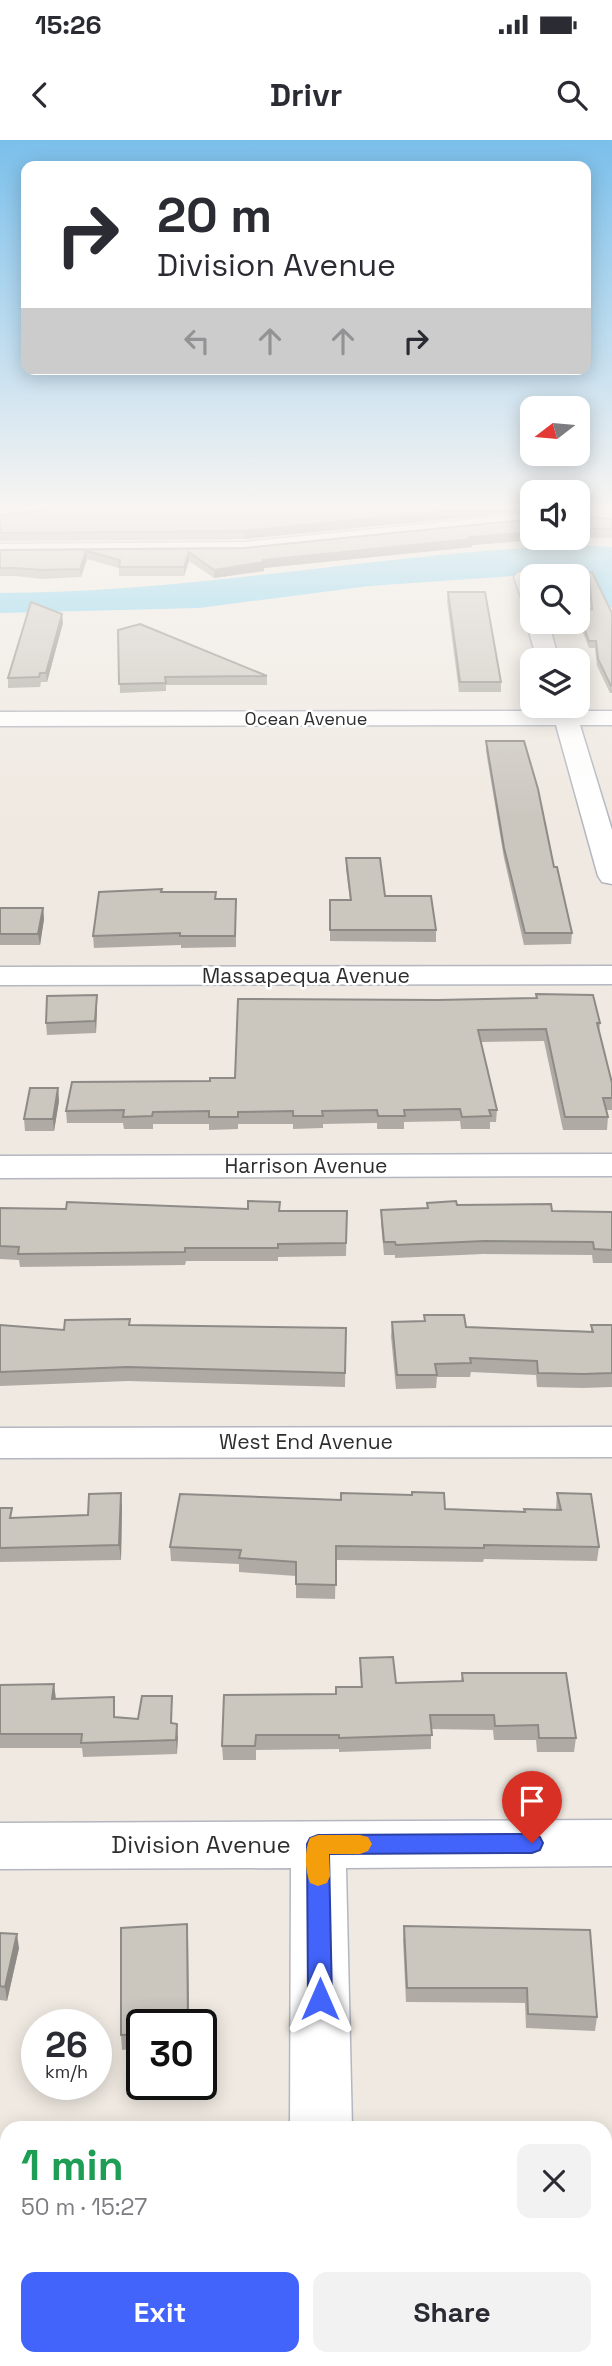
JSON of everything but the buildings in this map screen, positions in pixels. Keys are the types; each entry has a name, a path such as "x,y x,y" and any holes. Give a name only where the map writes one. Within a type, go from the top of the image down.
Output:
{"street":[{"name":"Ocean Avenue","path":"0,719 520,713"},
{"name":"Ocean Avenue","path":"590,716 612,719"},
{"path":"566,718 605,830 612,876"},
{"name":"Massapequa Avenue","path":"0,976 612,975"},
{"name":"Harrison Avenue","path":"0,1167 612,1165"},
{"name":"West End Avenue","path":"0,1443 612,1442"},
{"name":"Division Avenue","path":"0,1846 612,1843"},
{"path":"318,1844 321,2121"}],"water":[{"path":"0,611 84,611 0,613"}],"slow traffic":[{"path":"318,1876 318,1844 360,1844"}],"route":[{"path":"320,1999 318,1844 532,1843"}]}
